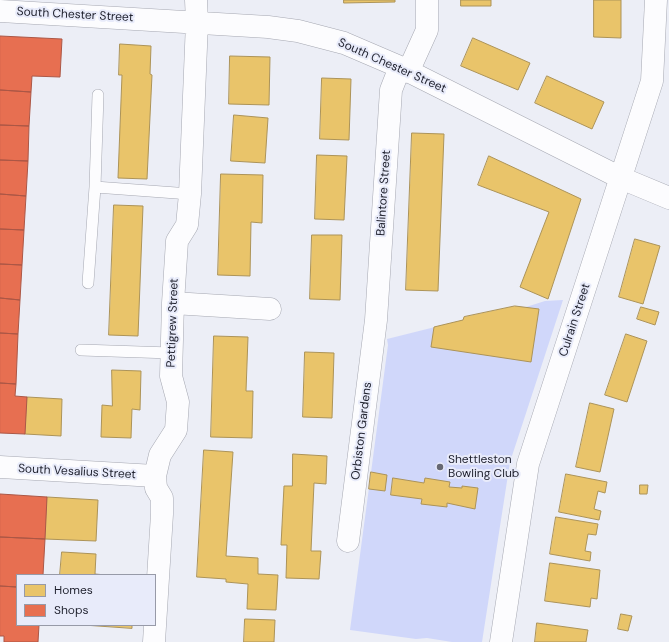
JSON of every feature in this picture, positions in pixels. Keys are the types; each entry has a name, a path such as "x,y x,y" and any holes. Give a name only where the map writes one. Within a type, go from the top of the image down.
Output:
{"street":[{"name":"Pettigrew Street","path":"156,610 162,498 156,488 155,476 160,455 176,430 178,402 171,376 173,303 177,241 187,225 190,194 197,22 196,0"},
{"name":"Balintore Street","path":"376,320 391,90 427,30 427,0"},
{"name":"Culrain Street","path":"501,642 528,464 652,81 656,0"},
{"name":"South Chester Street","path":"0,11 268,27 298,32 344,43 404,70 621,178 669,198"},
{"path":"173,303 270,309"},
{"name":"Orbiston Gardens","path":"348,541 376,320"},
{"name":"South Vesalius Street","path":"0,468 155,476"},
{"name":"Pettigrew Street","path":"154,642 155,626"}],"lane":[{"path":"88,283 95,187 98,95"},
{"path":"95,187 190,194"},
{"path":"81,350 171,353"}],"shaded area":[{"name":"Shettleston Bowling Club","path":"563,300 510,462 482,642 452,642 427,638 416,639 350,630 388,345 387,339 463,320 464,317 515,306 526,307 545,301"}],"building: Homes":[{"path":"344,0 395,0 395,2 344,3"},
{"path":"461,0 491,0 491,6 461,6"},
{"path":"594,0 621,0 621,38 594,37"},
{"path":"473,38 530,63 518,90 461,66"},
{"path":"120,44 151,46 150,74 152,75 147,179 118,178 122,75 119,75"},
{"path":"230,56 270,57 269,105 229,104"},
{"path":"547,76 604,102 592,129 535,103"},
{"path":"322,78 351,79 349,140 320,139"},
{"path":"234,115 268,118 265,163 231,161"},
{"path":"412,133 444,134 438,291 406,290"},
{"path":"317,155 347,156 344,220 315,219"},
{"path":"489,156 581,199 548,299 520,287 549,212 478,185"},
{"path":"221,174 263,175 262,223 251,222 250,276 218,275"},
{"path":"114,205 143,206 138,336 109,335"},
{"path":"312,235 342,235 340,300 310,299"},
{"path":"635,239 660,246 643,304 619,297"},
{"path":"515,306 539,309 531,362 431,347 434,327 463,320 464,317"},
{"path":"641,307 659,312 655,325 637,319"},
{"path":"626,334 647,341 627,402 605,395"},
{"path":"214,336 248,337 246,391 253,391 252,438 211,437"},
{"path":"305,352 334,353 332,418 303,417"},
{"path":"112,370 141,371 140,410 132,409 131,438 101,437 102,405 112,406"},
{"path":"27,397 62,399 61,436 25,434"},
{"path":"590,403 614,409 600,472 576,467"},
{"path":"204,450 233,452 226,556 258,558 258,574 278,575 276,610 247,609 248,584 226,582 226,579 197,577"},
{"path":"293,454 327,456 326,484 314,483 311,551 321,551 319,579 286,578 287,545 281,545 284,486 292,486"},
{"path":"371,472 387,475 385,491 369,489"},
{"path":"566,474 607,482 605,493 598,491 594,509 601,511 599,520 559,512"},
{"path":"393,478 424,483 425,478 450,482 449,487 462,488 462,486 478,488 475,509 447,503 447,507 421,504 422,499 391,495"},
{"path":"640,485 648,485 647,494 640,494"},
{"path":"47,497 98,500 96,541 45,539"},
{"path":"556,517 598,524 596,535 588,534 585,551 591,552 590,561 550,554"},
{"path":"62,552 96,554 95,574 60,574"},
{"path":"550,563 600,570 597,599 591,598 590,607 545,601"},
{"path":"621,614 632,616 628,631 618,629"},
{"path":"245,619 275,620 274,642 244,642"},
{"path":"537,623 588,630 586,642 535,642"},
{"path":"100,626 132,626 132,628"}],"building: Shops":[{"path":"0,36 62,39 60,77 32,76 31,92 0,90"},
{"path":"0,90 31,92 29,126 0,125"},
{"path":"0,125 29,126 28,161 0,160"},
{"path":"0,160 28,161 26,196 0,194"},
{"path":"0,194 26,196 24,230 0,229"},
{"path":"0,229 24,230 22,265 0,264"},
{"path":"0,264 22,265 20,300 0,298"},
{"path":"0,298 20,300 18,334 0,333"},
{"path":"0,333 18,334 16,384 0,383"},
{"path":"0,383 16,384 15,396 27,397 25,434 0,433"},
{"path":"0,494 47,497 45,539 0,537"},
{"path":"0,537 45,539 43,574 16,574 16,587 0,586"},
{"path":"0,586 16,587 16,626 39,626 38,642 4,642 4,636 0,636"}],"place":[{"name":"Shettleston Bowling Club","path":"440,467"}]}
